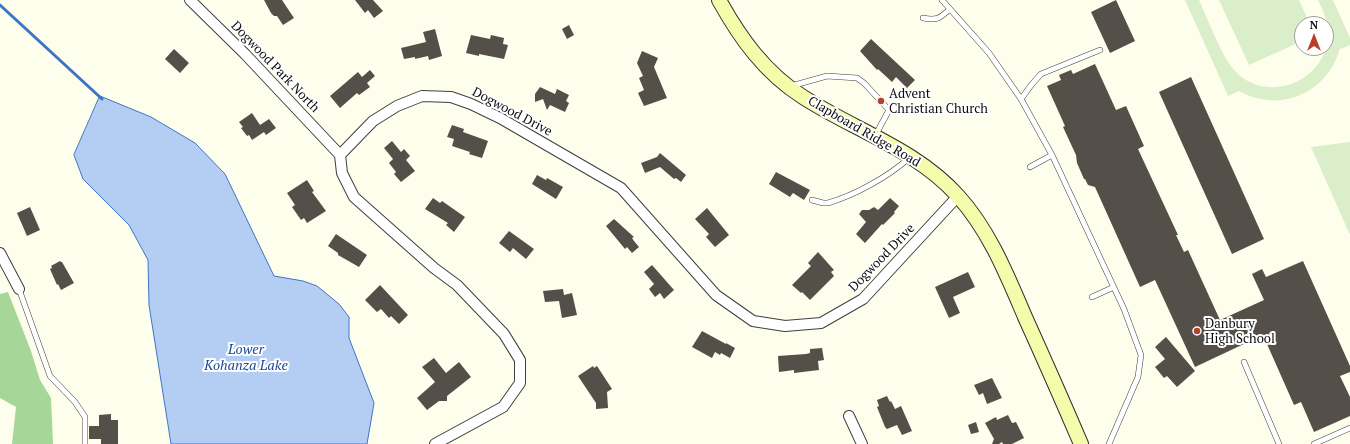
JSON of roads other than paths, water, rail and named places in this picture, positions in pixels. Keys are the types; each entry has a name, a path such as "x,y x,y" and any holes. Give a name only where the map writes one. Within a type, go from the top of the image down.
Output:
{"main road":[{"name":"Clapboard Ridge Road","path":"719,0 733,25 751,51 774,75 807,100 911,156 937,176 958,196 976,220 1005,272 1081,444"}],"street":[{"name":"Dogwood Park North","path":"190,0 245,54 340,155"},
{"name":"Dogwood Drive","path":"340,155 373,121 397,106 422,96 451,97 471,104 500,118 621,188 716,295 753,321 785,326 821,323 863,300 958,196"},
{"path":"340,155 342,172 354,197 434,268 457,285 504,334 520,360 520,383 503,407 435,444"},
{"path":"0,253 19,289"},
{"path":"849,416 862,444"}],"lane":[{"path":"942,0 989,53 1021,98 1052,155 1124,309 1141,355 1138,378 1109,444"},
{"path":"923,18 931,20 938,18 950,9"},
{"path":"1021,98 1041,74 1100,50"},
{"path":"789,87 827,76 857,78 864,83 889,110 874,137"},
{"path":"1030,167 1052,155"},
{"path":"812,200 828,203 853,194 896,170 911,156"},
{"path":"1092,297 1114,287"},
{"path":"19,289 50,376 75,402 85,417 85,444"},
{"path":"1244,362 1279,444"},
{"path":"1314,444 1350,428"}],"water":[{"name":"Lower Kohanza Lake","path":"100,96 151,117 195,143 225,174 274,276 303,281 317,286 339,304 349,317 349,338 374,403 367,444 171,444 149,305 148,260 129,225 83,179 74,155"}],"waterway":[{"path":"0,5 102,99"}],"place":[{"name":"Advent Christian Church","path":"881,101"},
{"name":"Danbury High School","path":"1197,331"}]}
